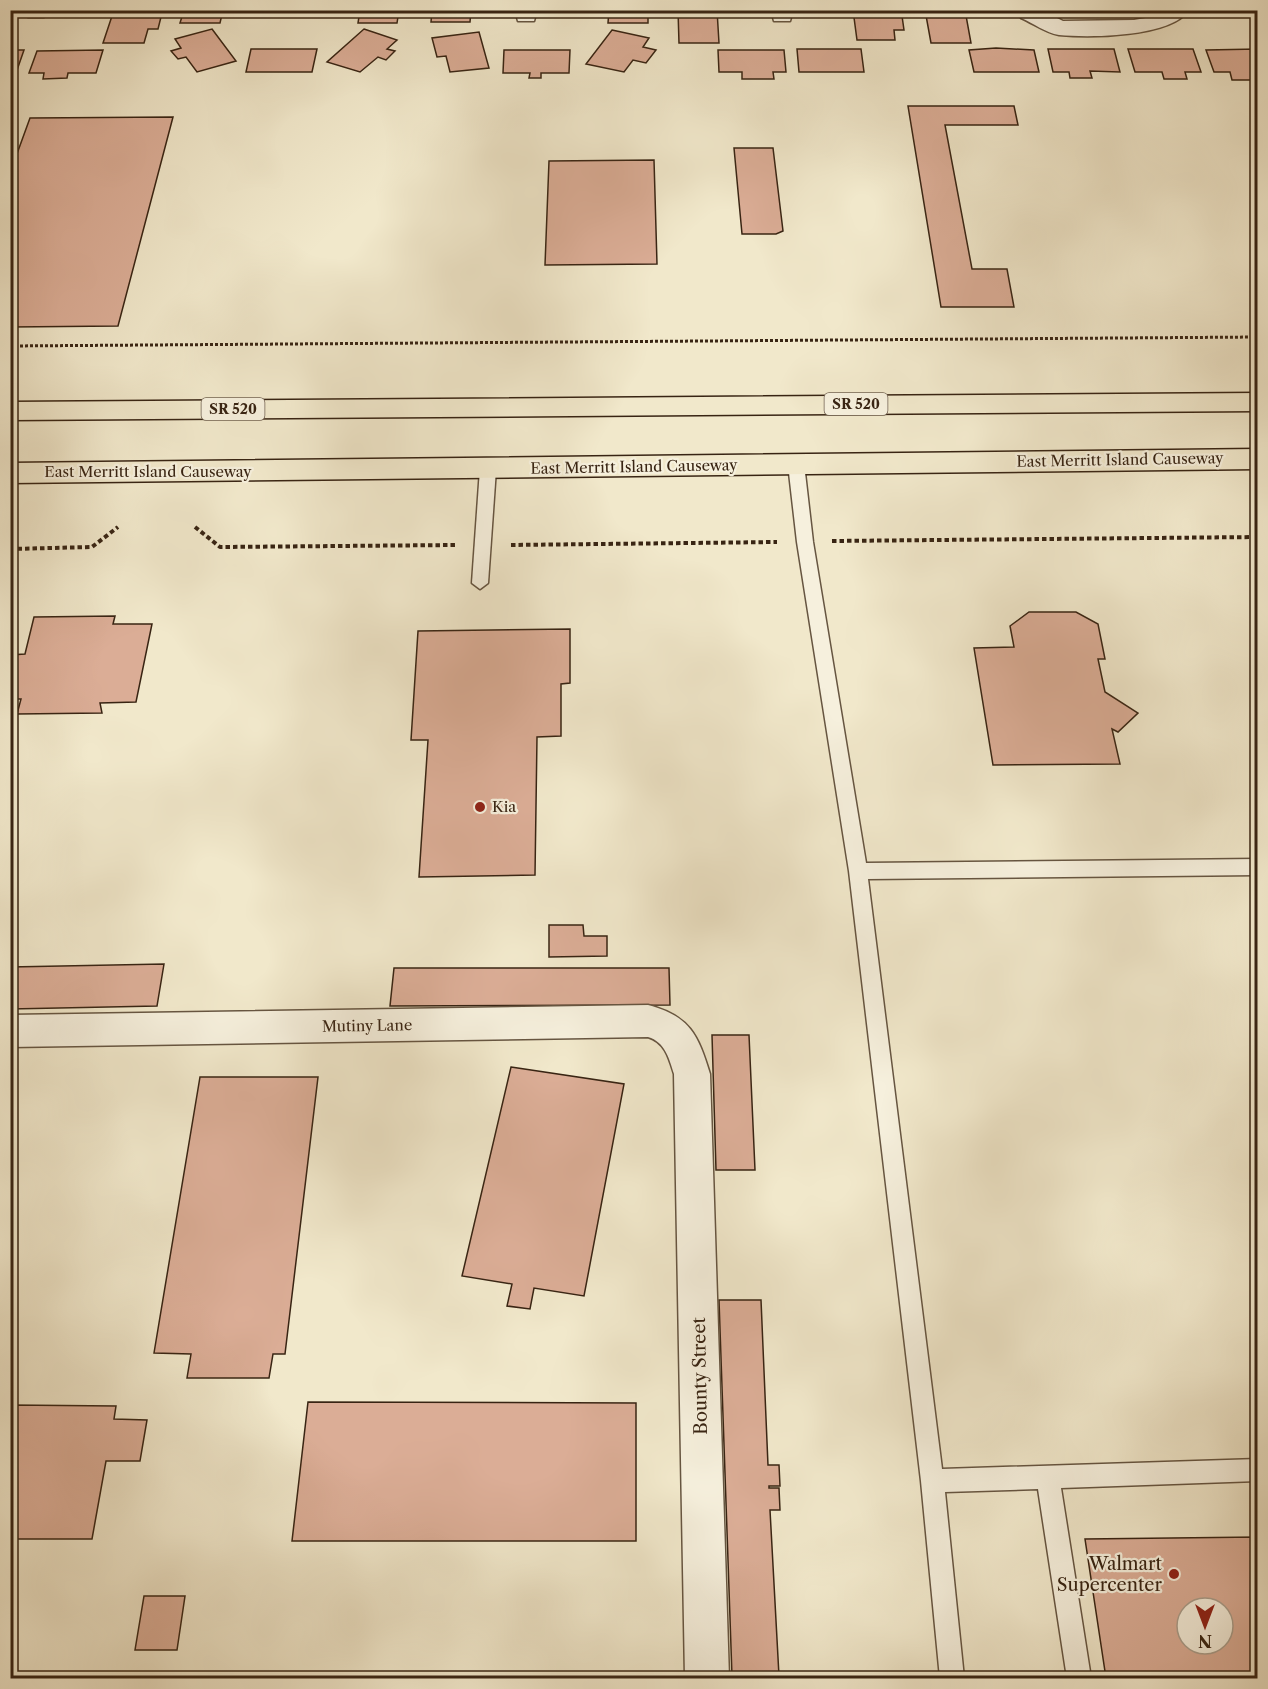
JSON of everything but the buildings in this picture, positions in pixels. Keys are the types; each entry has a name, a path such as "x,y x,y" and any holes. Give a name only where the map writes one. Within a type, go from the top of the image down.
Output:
{"main road":[{"name":"SR 520","path":"10,411 1257,402"},
{"name":"East Merritt Island Causeway","path":"10,473 1257,459"}],"street":[{"path":"1029,10 1029,14 1059,28 1134,27 1164,21 1177,11"},
{"name":"Mutiny Lane","path":"10,1031 648,1021 663,1024 674,1032 685,1051 692,1074"},
{"name":"Bounty Street","path":"692,1074 707,1678"}],"lane":[{"path":"796,464 805,542 858,871 932,1481 952,1678"},
{"path":"480,583 488,469"},
{"path":"858,871 1257,867"},
{"path":"932,1481 1257,1470"},
{"path":"1048,1477 1079,1678"}],"path":[{"path":"10,346 1257,338"},
{"path":"10,549 92,547 118,527"},
{"path":"195,527 220,547 1257,537"}],"place":[{"name":"Kia","path":"480,807"},
{"name":"Walmart Supercenter","path":"1174,1574"}]}
